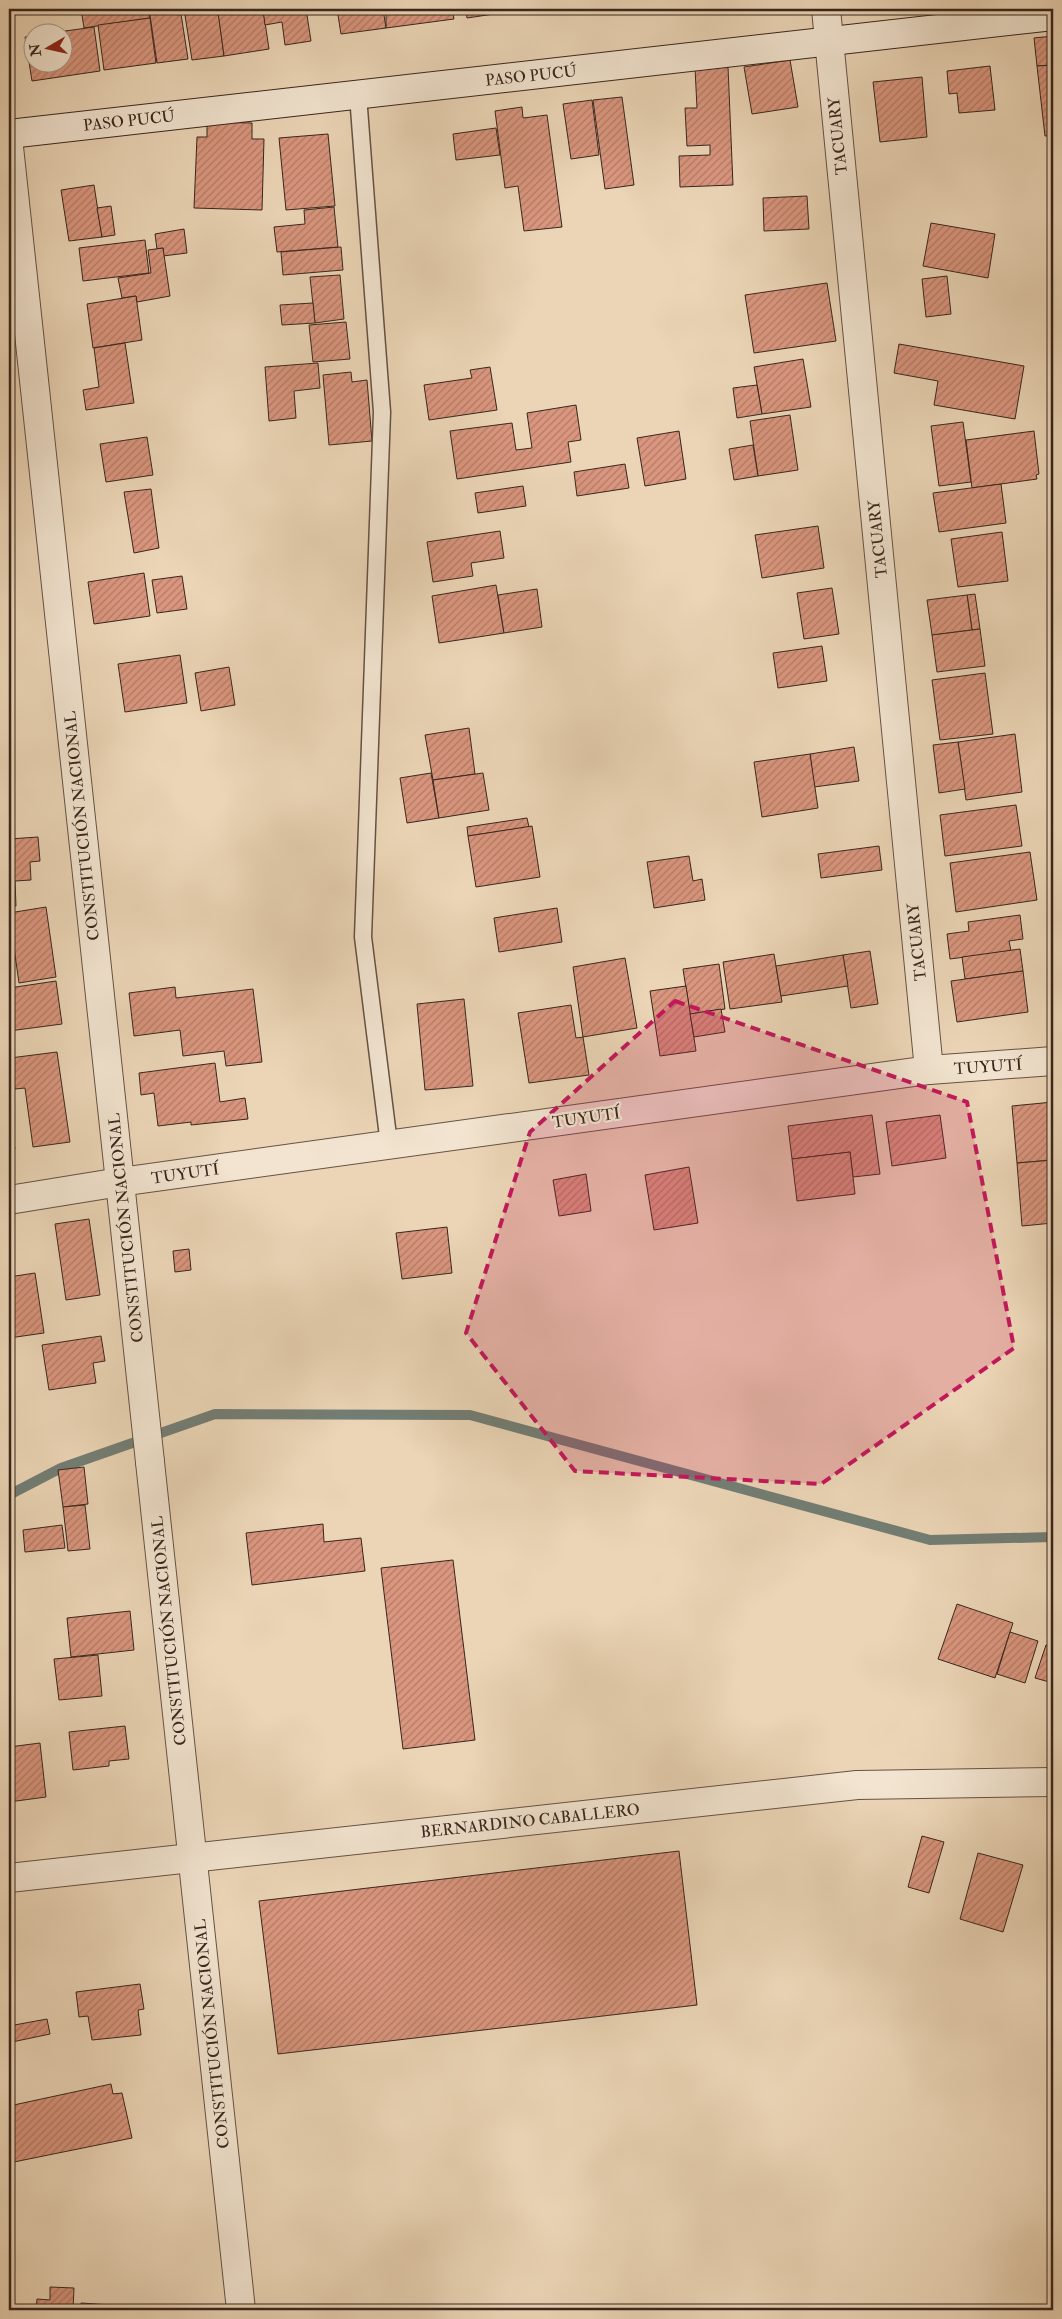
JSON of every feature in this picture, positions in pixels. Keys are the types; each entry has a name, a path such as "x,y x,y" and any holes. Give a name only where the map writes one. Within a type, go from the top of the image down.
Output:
{"street":[{"name":"TACUARY","path":"826,9 929,1070"},
{"name":"PASO PUCÚ","path":"9,134 1053,16"},
{"name":"CONSTITUCIÓN NACIONAL","path":"9,147 241,2310"},
{"name":"TUYUTÍ","path":"9,1200 120,1182 929,1070 1053,1062"},
{"name":"BERNARDINO CABALLERO","path":"9,1878 192,1856 857,1785 1053,1782"}],"lane":[{"path":"358,95 382,412 363,937 389,1144"}],"highlighted area":[{"path":"675,1001 967,1102 1014,1348 821,1484 575,1471 466,1333 530,1132"}],"building":[{"path":"81,9 148,9 150,18 84,28"},
{"path":"149,9 176,9 177,15 181,14 188,59 157,63"},
{"path":"184,9 218,9 224,56 192,60"},
{"path":"238,9 263,9 269,49 224,56 218,12"},
{"path":"263,9 306,9 311,41 285,45 282,22 265,25"},
{"path":"337,9 383,9 386,28 341,34"},
{"path":"386,9 452,9 454,19 386,28"},
{"path":"466,9 514,9 514,11 467,18"},
{"path":"150,18 156,63 104,70 98,25"},
{"path":"94,27 100,71 32,81 31,72 72,72 72,30"},
{"path":"1053,36 1053,65 1037,66 1034,38"},
{"path":"790,60 798,107 752,114 744,67"},
{"path":"1053,65 1053,135 1045,136 1037,66"},
{"path":"990,66 995,110 959,113 957,93 949,94 947,71"},
{"path":"728,67 733,185 680,187 679,156 710,155 710,145 687,146 685,108 697,108 695,68"},
{"path":"922,77 927,137 880,142 873,82"},
{"path":"622,97 634,185 605,189 593,100"},
{"path":"592,100 599,155 571,159 563,104"},
{"path":"522,107 523,118 547,115 562,227 524,231 518,186 505,188 495,111"},
{"path":"207,122 252,123 252,139 264,139 262,210 194,208 197,137 207,137"},
{"path":"496,128 500,155 456,160 453,134"},
{"path":"328,134 335,206 286,210 279,138"},
{"path":"94,185 102,237 69,241 61,190"},
{"path":"807,196 809,229 764,231 763,198"},
{"path":"111,206 115,235 102,237 97,208"},
{"path":"334,207 338,247 277,252 274,227 305,224 304,210"},
{"path":"931,223 995,234 988,278 923,266"},
{"path":"184,229 187,253 163,256 163,248 157,249 155,234"},
{"path":"145,240 149,273 83,281 79,248"},
{"path":"341,247 343,270 283,275 281,252"},
{"path":"163,248 170,296 137,302 136,296 122,298 118,278 151,273 148,250"},
{"path":"340,275 344,319 315,323 310,277"},
{"path":"947,276 951,314 926,317 922,279"},
{"path":"827,283 836,341 754,353 745,295"},
{"path":"136,296 142,340 93,348 87,304"},
{"path":"313,303 315,323 282,325 280,305"},
{"path":"346,322 350,359 313,362 309,325"},
{"path":"125,343 134,403 86,410 83,390 99,387 94,348"},
{"path":"899,344 1024,366 1015,419 934,405 938,381 894,373"},
{"path":"803,359 811,407 762,414 754,367"},
{"path":"318,363 320,388 294,391 296,418 269,421 265,367"},
{"path":"490,367 497,410 429,420 424,385 472,378 470,370"},
{"path":"351,372 352,382 367,380 372,441 329,445 323,375"},
{"path":"757,385 762,414 737,418 733,388"},
{"path":"576,405 581,440 568,442 571,462 457,479 450,431 512,423 516,450 532,448 527,413"},
{"path":"790,415 798,470 758,476 750,421"},
{"path":"963,422 971,482 939,486 931,426"},
{"path":"679,431 686,479 645,486 637,438"},
{"path":"1034,431 1039,474 1036,475 1037,479 972,488 966,440"},
{"path":"147,437 153,475 106,482 100,444"},
{"path":"753,445 758,476 734,480 729,449"},
{"path":"625,464 629,488 577,496 574,472"},
{"path":"1001,484 1006,523 939,532 933,493"},
{"path":"523,486 526,506 478,513 475,493"},
{"path":"151,489 159,548 134,553 124,492"},
{"path":"818,526 824,568 762,578 755,535"},
{"path":"500,531 504,558 471,563 473,576 433,582 427,542"},
{"path":"1002,532 1008,581 958,587 951,539"},
{"path":"144,573 150,616 94,624 88,582"},
{"path":"182,576 187,609 157,613 152,580"},
{"path":"496,585 504,633 439,643 432,596"},
{"path":"832,588 839,634 804,639 797,593"},
{"path":"537,589 542,627 504,633 498,595"},
{"path":"975,594 980,629 972,630 967,595"},
{"path":"967,595 972,630 932,635 927,600"},
{"path":"980,629 985,666 937,672 932,635"},
{"path":"822,646 827,681 778,688 773,653"},
{"path":"180,655 187,703 125,712 118,664"},
{"path":"229,667 235,705 201,711 195,673"},
{"path":"985,673 993,734 940,740 932,680"},
{"path":"469,728 475,774 433,780 425,735"},
{"path":"1015,734 1022,792 966,800 958,742"},
{"path":"958,742 965,789 939,793 933,745"},
{"path":"854,747 859,781 814,787 810,754"},
{"path":"810,754 818,808 762,817 754,762"},
{"path":"431,773 439,818 407,823 400,778"},
{"path":"483,773 489,810 439,818 433,780"},
{"path":"1016,805 1022,846 945,856 940,815"},
{"path":"527,818 529,827 468,836 467,827"},
{"path":"532,826 540,877 476,887 468,836"},
{"path":"38,837 40,861 30,862 31,880 15,881 16,906 9,907 9,839"},
{"path":"879,846 882,870 821,878 818,854"},
{"path":"1030,852 1037,900 956,912 950,863"},
{"path":"689,856 693,881 702,879 705,900 654,908 647,862"},
{"path":"46,907 56,977 19,983 9,913"},
{"path":"557,908 562,942 499,952 494,918"},
{"path":"1020,915 1023,939 1009,941 1011,951 950,959 947,934 969,931 968,922"},
{"path":"1020,949 1023,971 965,979 962,957"},
{"path":"870,951 878,1004 851,1008 843,955"},
{"path":"774,954 782,1002 730,1009 723,962"},
{"path":"843,955 848,986 781,996 776,966"},
{"path":"625,958 637,1028 583,1037 573,967"},
{"path":"719,964 725,1009 690,1014 683,969"},
{"path":"1023,971 1028,1012 957,1022 951,981"},
{"path":"56,981 62,1024 9,1031 9,988"},
{"path":"686,986 696,1051 660,1056 650,991"},
{"path":"175,987 176,998 253,989 262,1062 226,1066 224,1051 183,1056 180,1030 134,1036 129,993"},
{"path":"464,999 473,1086 425,1090 417,1004"},
{"path":"571,1005 576,1038 583,1037 589,1075 529,1083 518,1013"},
{"path":"721,1009 725,1032 694,1037 690,1014"},
{"path":"57,1052 70,1142 33,1147 25,1088 15,1089 10,1058"},
{"path":"215,1063 220,1102 245,1098 248,1119 191,1125 191,1122 158,1126 154,1093 141,1095 139,1073"},
{"path":"1053,1102 1053,1160 1017,1163 1012,1106"},
{"path":"872,1115 880,1174 853,1177 850,1152 792,1159 788,1126"},
{"path":"940,1115 946,1158 892,1166 886,1122"},
{"path":"9,1116 15,1149 9,1150"},
{"path":"850,1152 855,1194 797,1201 792,1159"},
{"path":"1053,1160 1053,1223 1022,1226 1017,1163"},
{"path":"689,1167 698,1223 654,1230 645,1175"},
{"path":"586,1174 591,1211 559,1216 553,1180"},
{"path":"89,1219 100,1295 66,1300 55,1224"},
{"path":"447,1227 452,1273 402,1279 396,1233"},
{"path":"189,1249 191,1270 175,1272 173,1251"},
{"path":"35,1273 44,1333 9,1338 9,1277"},
{"path":"101,1336 105,1361 93,1363 96,1383 49,1390 42,1345"},
{"path":"84,1467 88,1504 63,1507 58,1470"},
{"path":"85,1505 90,1549 68,1551 63,1507"},
{"path":"323,1524 324,1542 361,1538 365,1571 252,1585 246,1533"},
{"path":"62,1525 65,1548 25,1552 23,1530"},
{"path":"453,1560 475,1740 403,1749 381,1568"},
{"path":"957,1604 1013,1623 995,1678 938,1659"},
{"path":"130,1611 134,1650 71,1657 67,1618"},
{"path":"1010,1632 1038,1641 1025,1683 997,1674"},
{"path":"1046,1645 1053,1647 1053,1683 1035,1678"},
{"path":"98,1655 102,1696 59,1700 54,1659"},
{"path":"125,1726 129,1759 109,1761 109,1766 73,1770 69,1732"},
{"path":"40,1743 46,1797 9,1802 9,1747"},
{"path":"922,1836 944,1842 929,1893 908,1887"},
{"path":"679,1851 697,2005 278,2054 259,1901"},
{"path":"978,1853 1023,1865 1003,1932 960,1919"},
{"path":"140,1984 144,2009 138,2010 141,2035 92,2040 88,2016 79,2017 76,1992"},
{"path":"47,2019 50,2034 12,2042 9,2026"},
{"path":"111,2084 113,2094 122,2093 132,2138 9,2163 9,2106"},
{"path":"50,2287 74,2288 73,2310 36,2310 37,2299 50,2300"},
{"path":"81,2303 111,2305 111,2310 80,2310"}],"waterway":[{"path":"9,1495 61,1468 215,1414 470,1415 930,1540 1053,1537"}]}
